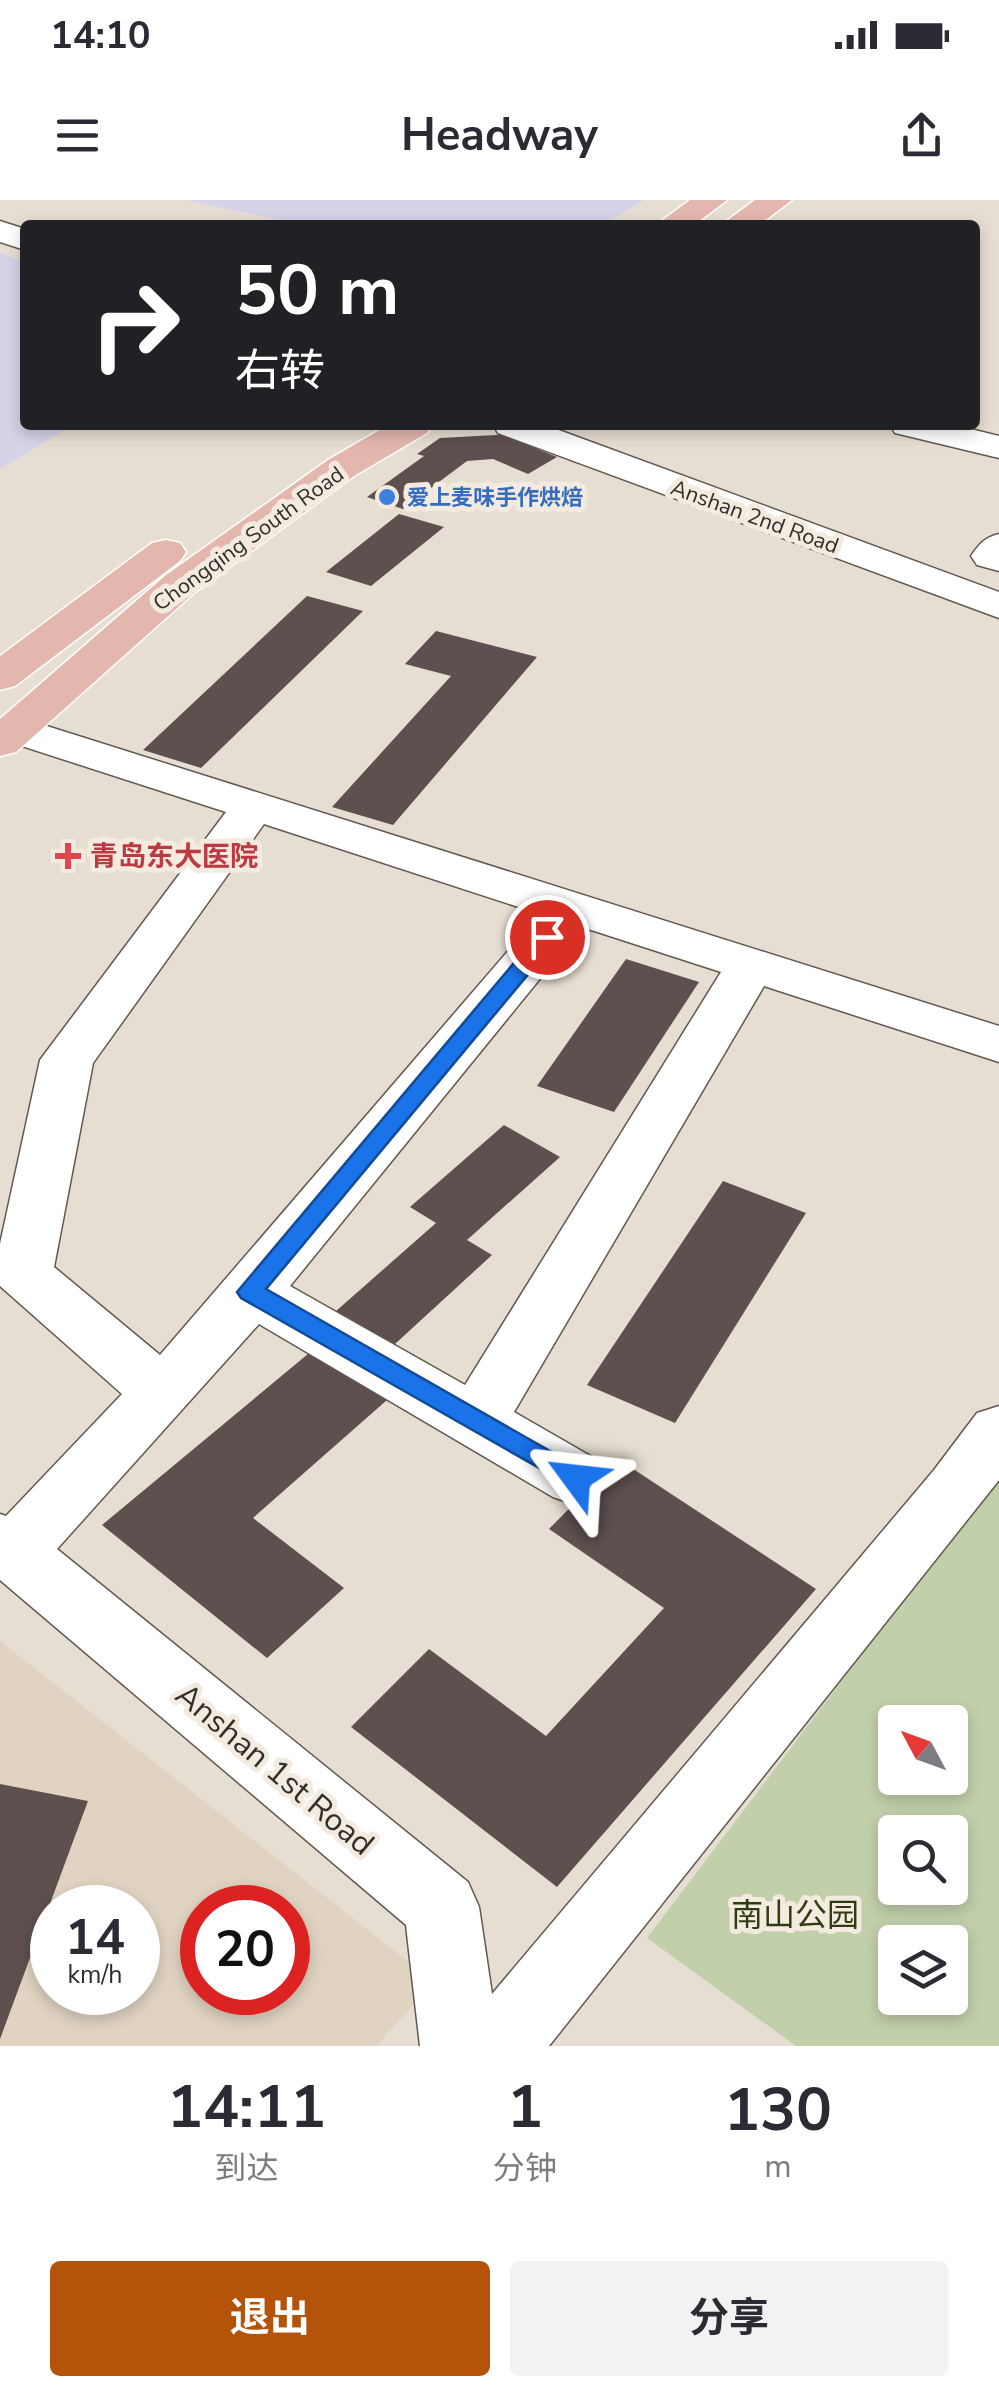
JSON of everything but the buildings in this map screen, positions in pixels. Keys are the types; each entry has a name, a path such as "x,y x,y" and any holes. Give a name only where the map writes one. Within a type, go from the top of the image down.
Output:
{"main road":[{"path":"680,220 712,200"},
{"path":"745,220 777,200"},
{"name":"Chongqing South Road","path":"0,678 174,547 343,430"},
{"name":"Chongqing South Road","path":"7,735 180,584 341,468 406,430"}],"street":[{"name":"Anshan 2nd Road","path":"524,430 999,606"},
{"path":"929,430 999,447"},
{"path":"999,546 991,556 999,559"},
{"path":"7,735 254,806 999,1044"},
{"path":"162,1392 24,1274 67,1060 254,806"},
{"path":"7,1546 162,1392 572,908"},
{"path":"476,1421 752,965"},
{"path":"250,1292 576,1478"},
{"path":"500,2046 957,1488 999,1431"},
{"name":"Anshan 1st Road","path":"7,1546 441,1907 460,2046"}],"shaded area":[{"path":"186,200 644,200 611,220 279,220"},
{"path":"0,253 20,260 20,430 65,430 0,469"},
{"path":"0,1641 434,1982 376,2046 0,2046"}],"green space":[{"name":"南山公园","path":"999,1473 999,2046 796,2046 647,1938"}],"place":[{"name":"爱上麦味手作烘焙","path":"387,497"},
{"name":"青岛东大医院","path":"68,856"}],"route":[{"path":"547,937 250,1292 576,1478"}]}
